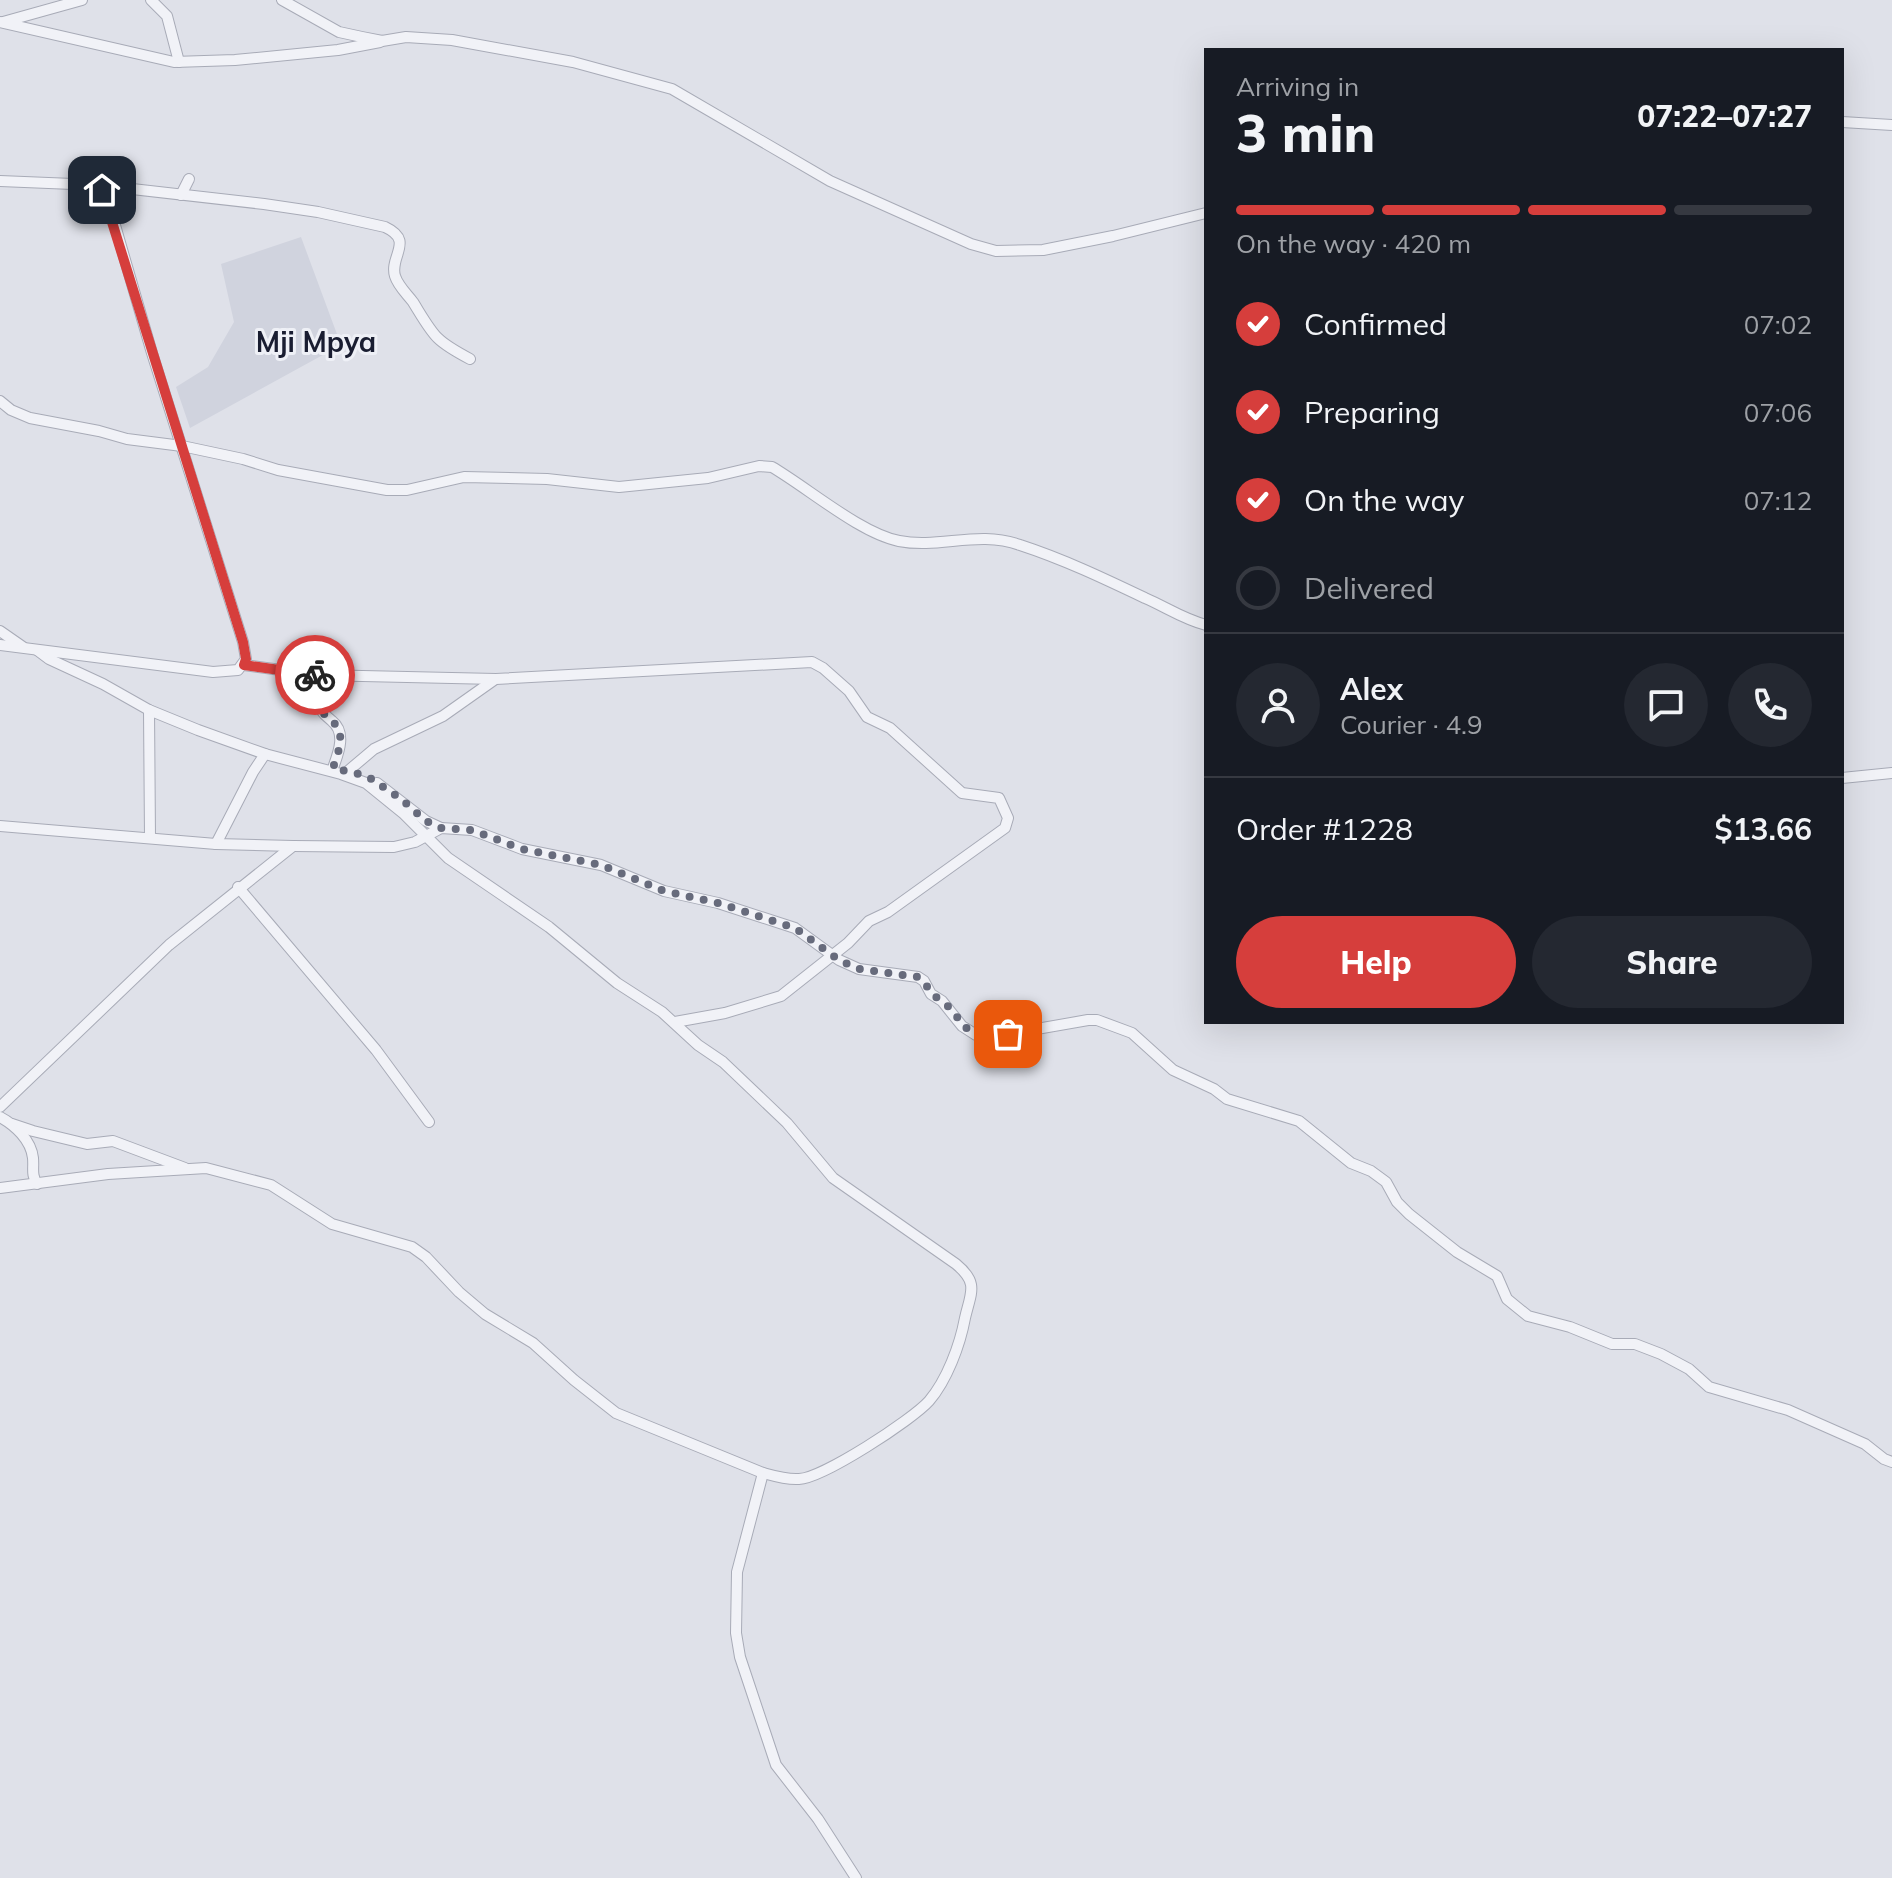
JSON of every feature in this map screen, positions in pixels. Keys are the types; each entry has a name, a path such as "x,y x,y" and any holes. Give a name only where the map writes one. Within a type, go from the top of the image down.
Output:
{"street":[{"path":"82,0 0,22 179,62 289,55 406,37 452,40 573,62 672,89 830,181 971,244 996,251 1043,250 1204,213"},
{"path":"151,0 167,16 179,62"},
{"path":"282,0 339,32 382,41"},
{"path":"1844,122 1892,125"},
{"path":"181,195 189,179"},
{"path":"0,181 97,185 318,212 392,230 401,249 394,265 398,281 434,336 470,359"},
{"path":"97,185 106,196 110,208 243,642 244,665"},
{"path":"110,208 118,188"},
{"path":"0,401 11,410 30,418 127,439 182,446 278,470 387,490 407,490 464,477 547,479 619,487 708,478 759,466 772,467 846,515 895,541 916,544 996,537 1067,561 1176,615 1204,624"},
{"path":"0,631 25,648"},
{"path":"0,645 213,672 231,672 244,665 318,675 496,679 812,662 849,691 867,717 890,728 941,772 954,788 973,796 999,798 1008,818 1005,828 894,907 869,921 848,943 781,996 725,1013 675,1022"},
{"path":"0,1188 185,1168 206,1168 271,1185 332,1224 412,1247 485,1314 533,1343 616,1413 763,1473 786,1478 811,1477 878,1440 929,1401 940,1385 962,1334 973,1283 956,1264 833,1178 787,1123 741,1077 698,1045 675,1022 617,983 549,927 448,858 403,813 366,783 265,754 149,710 37,650"},
{"path":"318,675 321,710 336,725 340,734 340,748 333,768"},
{"path":"348,771 374,749 443,716 496,679"},
{"path":"149,710 150,837"},
{"path":"216,844 265,754"},
{"path":"314,767 367,776 426,821 441,828 479,831 522,849 601,865 664,891 718,903 795,928 846,964 867,972 918,977 962,1026 976,1035 1008,1034 1097,1020 1132,1033 1173,1070 1214,1089 1227,1099 1299,1121 1351,1163 1371,1171 1386,1182 1397,1202 1409,1214 1457,1252 1497,1276 1507,1299 1528,1316 1557,1323 1612,1344 1635,1344 1661,1354 1689,1369 1709,1387 1788,1410 1865,1444 1892,1462"},
{"path":"1844,778 1892,773"},
{"path":"0,826 216,844 394,847 426,837 441,828"},
{"path":"0,1107 169,945 293,846"},
{"path":"238,887 388,1065 429,1122"},
{"path":"0,1117 33,1131 87,1144 115,1142 185,1168"},
{"path":"12,1124 30,1148 34,1160 32,1175 37,1184"},
{"path":"763,1473 737,1572 736,1633 740,1657 776,1765 818,1819 856,1878"}],"shaded area":[{"path":"301,237 341,345 190,428 176,387 208,367 234,322 221,264"}],"way so far":[{"path":"315,675 318,675 320,686 319,706 340,734 340,748 333,768 367,776 426,821 441,828 479,831 522,849 601,865 664,891 704,899 795,928 839,960 859,969 918,977 967,1031 984,1036 1008,1034"}],"district":[{"name":"Mji Mpya","path":"316,341"}],"route":[{"path":"102,190 243,642 246,653 244,665 315,675"}]}
